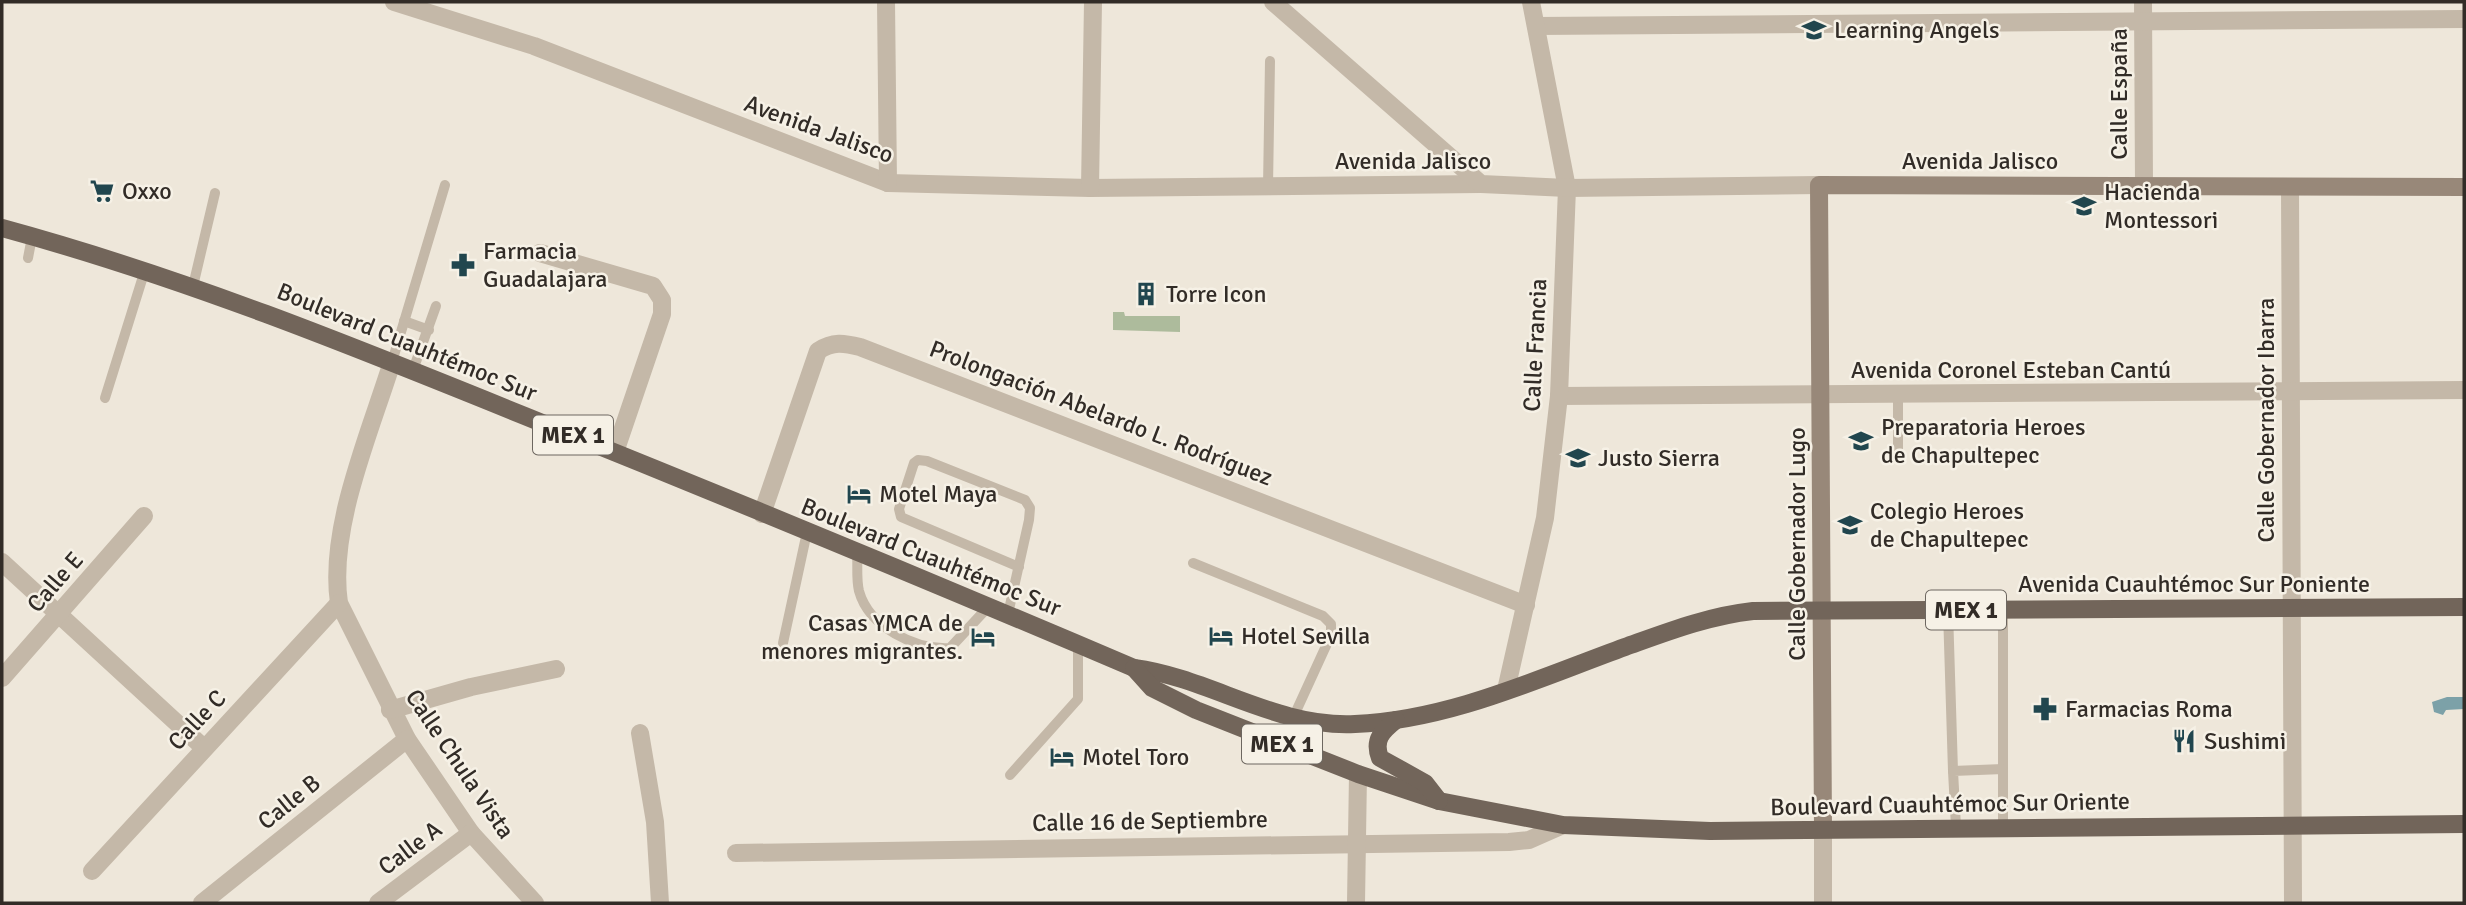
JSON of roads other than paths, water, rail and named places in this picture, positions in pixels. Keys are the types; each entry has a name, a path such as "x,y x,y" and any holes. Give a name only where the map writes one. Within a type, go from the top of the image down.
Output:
{"main road":[{"name":"Avenida Jalisco","path":"1819,185 2464,187"},
{"name":"Calle Gobernador Lugo","path":"1819,185 1823,828"},
{"name":"Boulevard Cuauhtémoc Sur","path":"2,229 193,286 413,370 1134,668 1160,672 1293,718 1353,724 1396,720"},
{"name":"Avenida Cuauhtémoc Sur Poniente","path":"1396,720 1446,710 1653,636 1726,614 1822,610 2291,610 2464,607"},
{"name":"Boulevard Cuauhtémoc Sur","path":"1134,668 1152,688 1196,710 1358,774 1439,801"},
{"path":"1396,720 1379,736 1376,747 1380,758 1425,783 1439,801"},
{"name":"Boulevard Cuauhtémoc Sur Oriente","path":"1439,801 1563,825 1650,831 2464,824"}],"street":[{"name":"Avenida Jalisco","path":"394,2 534,46 888,183 1090,188 1481,184 1567,188 1819,185"},
{"path":"886,2 888,183"},
{"path":"1090,188 1093,2"},
{"path":"1273,2 1481,184"},
{"name":"Calle Francia","path":"1506,690 1545,518 1559,396 1567,188 1531,2"},
{"name":"Calle España","path":"2143,2 2144,185"},
{"path":"1536,26 2464,19"},
{"name":"Calle Gobernador Ibarra","path":"2290,188 2293,903"},
{"path":"540,253 653,286 663,300 663,314 615,452"},
{"name":"Prolongación Abelardo L. Rodríguez","path":"762,514 818,351 827,345 840,343 886,356 1526,605"},
{"name":"Calle Chula Vista","path":"392,362 341,530 337,568 339,603 390,710 407,739 471,833 535,903"},
{"name":"Avenida Coronel Esteban Cantú","path":"1559,396 1898,396 2464,390"},
{"name":"Calle E","path":"2,678 144,516"},
{"path":"2,562 204,748"},
{"name":"Calle C","path":"92,871 339,603"},
{"path":"390,710 471,687 556,669"},
{"path":"640,733 655,821 660,903"},
{"name":"Calle B","path":"202,903 407,739"},
{"path":"1356,903 1358,774"},
{"name":"Calle 16 de Septiembre","path":"736,853 1355,842 1509,842 1529,840 1563,825"},
{"name":"Calle Gobernador Lugo","path":"1823,828 1823,903"},
{"name":"Calle A","path":"378,903 471,833"}],"lane":[{"path":"1268,187 1270,61"},
{"path":"392,362 445,184"},
{"path":"193,286 215,193"},
{"path":"28,258 32,237"},
{"path":"105,398 145,270"},
{"path":"413,370 436,306"},
{"path":"404,321 429,330"},
{"path":"1898,396 1898,449"},
{"path":"1008,614 1019,566 1029,520 1030,508 1025,500 927,461 918,460 914,463 899,509 901,517 1019,566"},
{"path":"783,643 807,532"},
{"path":"857,552 859,590 869,613 914,645 950,648 989,606"},
{"path":"1193,563 1323,616 1331,624 1331,635 1293,718"},
{"path":"2003,610 2003,827"},
{"path":"1948,611 1956,827"},
{"path":"1010,775 1079,699 1078,645"},
{"path":"1952,771 2003,769"}],"water":[{"path":"2447,697 2464,697 2464,709 2446,710 2443,715 2434,712 2432,702"}],"place":[{"name":"Learning Angels","path":"1814,30"},
{"name":"Oxxo","path":"102,191"},
{"name":"Hacienda Montessori","path":"2084,206"},
{"name":"Farmacia Guadalajara","path":"463,265"},
{"name":"Torre Icon","path":"1146,294"},
{"name":"Preparatoria Heroes de Chapultepec","path":"1861,441"},
{"name":"Justo Sierra","path":"1578,458"},
{"name":"Motel Maya","path":"859,494"},
{"name":"Colegio Heroes de Chapultepec","path":"1850,525"},
{"name":"Hotel Sevilla","path":"1221,636"},
{"name":"Casas YMCA de menores migrantes.","path":"983,637"},
{"name":"Farmacias Roma","path":"2045,709"},
{"name":"Sushimi","path":"2184,741"},
{"name":"Motel Toro","path":"1062,757"}]}
